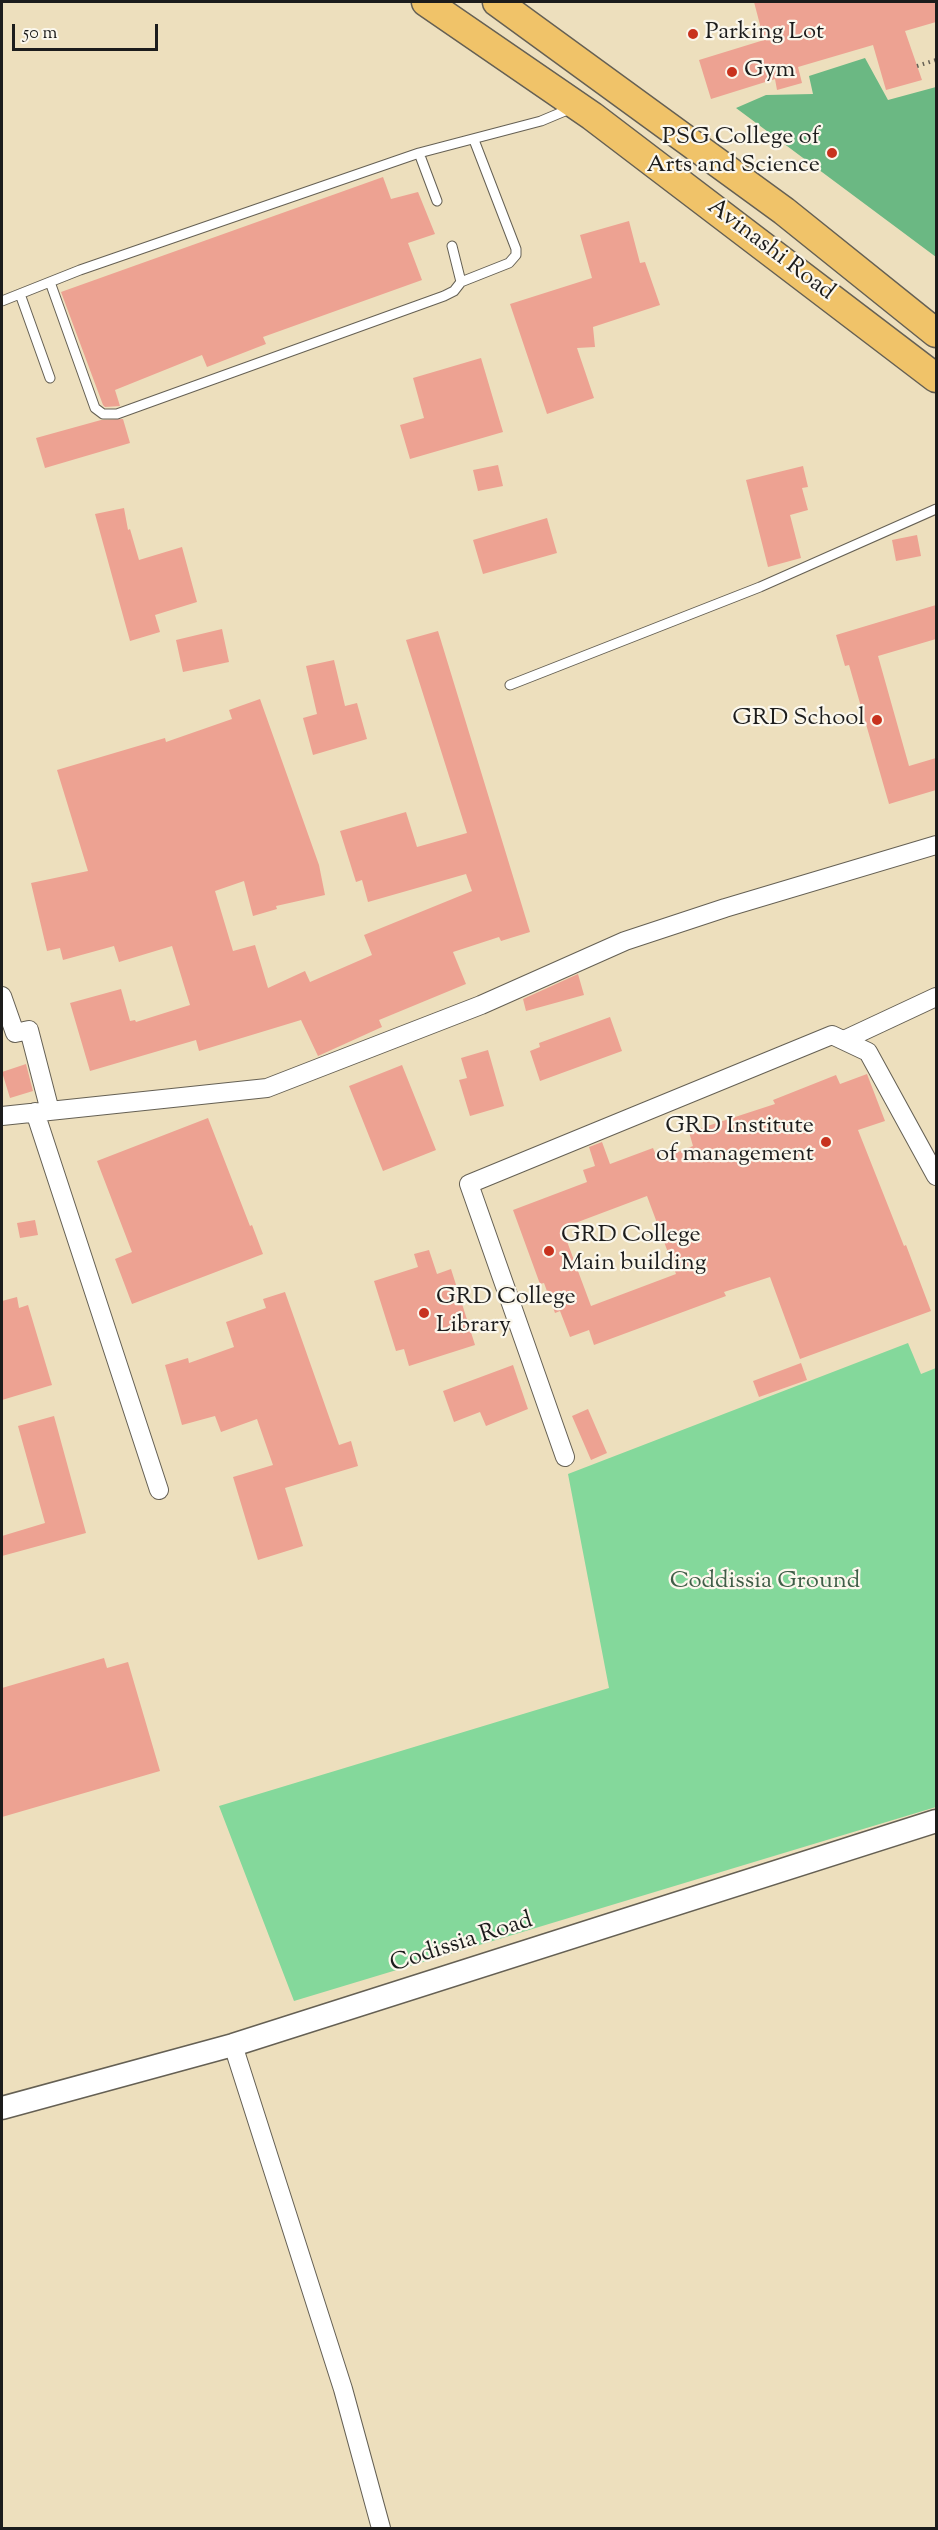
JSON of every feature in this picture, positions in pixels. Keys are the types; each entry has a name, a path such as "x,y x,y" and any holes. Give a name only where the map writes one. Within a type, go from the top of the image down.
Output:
{"main road":[{"name":"Avinashi Road","path":"426,2 577,106 936,378"},
{"name":"Avinashi Road","path":"497,2 784,211 936,333"}],"street":[{"path":"2,1116 267,1088 481,1005 625,940 936,845"},
{"path":"2,996 15,1033 29,1030 43,1112 159,1490"},
{"path":"844,1040 936,997"},
{"path":"565,1457 469,1184 832,1035 868,1052 936,1176"},
{"name":"Codissia Road","path":"2,2108 233,2045 936,1821"},
{"path":"233,2045 343,2389 381,2529"}],"lane":[{"path":"2,301 50,282 419,153 540,121 577,106"},
{"path":"50,282 95,408 103,414 117,414 138,408 433,300 454,291 461,282 509,263 516,255 516,249 474,140"},
{"path":"419,153 437,201"},
{"path":"452,246 461,282"},
{"path":"20,294 50,378"},
{"path":"510,685 760,587 936,509"}],"path":[{"path":"917,66 936,60"}],"green space":[{"path":"865,58 888,100 936,87 936,257 736,108 766,95 813,94 809,76"},
{"name":"Coddissia Ground","path":"908,1343 921,1374 936,1368 936,1807 294,2001 219,1806 609,1688 568,1474"}],"building":[{"path":"754,2 936,2 936,22 905,31 922,80 886,90 873,45 798,67 802,83 777,90 775,79 711,99 699,60 764,40"},
{"path":"383,177 391,199 418,192 435,234 408,243 422,280 263,337 266,344 207,367 202,355 115,390 120,406 105,407 103,405 61,292"},
{"path":"629,221 640,263 645,262 660,305 593,327 595,347 577,348 594,398 547,414 510,304 592,278 580,235"},
{"path":"481,358 503,432 410,459 400,425 424,418 413,378"},
{"path":"123,419 130,443 45,468 36,438 101,420"},
{"path":"498,465 503,486 478,491 473,470"},
{"path":"803,466 808,487 802,488 808,510 790,515 801,558 768,567 746,480"},
{"path":"124,508 128,530 130,529 139,560 182,547 197,602 155,615 160,632 130,641 95,514"},
{"path":"547,518 557,553 483,574 473,540"},
{"path":"917,535 921,556 896,561 892,540"},
{"name":"GRD School","path":"936,605 936,639 878,656 909,766 936,758 936,790 889,804 849,665 845,666 836,635"},
{"path":"222,629 229,662 183,672 176,640"},
{"path":"438,631 530,932 501,941 499,937 453,952 466,984 379,1020 382,1027 318,1056 301,1020 199,1051 196,1040 90,1071 70,1003 121,989 130,1021 135,1020 136,1022 190,1005 172,946 119,962 114,946 63,960 60,948 47,951 31,883 88,871 57,770 165,738 166,742 232,719 229,710 260,699 319,865 325,895 276,906 277,909 253,916 244,881 215,891 233,951 255,945 268,988 305,971 310,982 372,955 364,935 472,891 466,874 368,902 362,880 356,882 340,831 406,812 417,847 467,833 406,640"},
{"path":"334,660 345,706 357,703 367,739 313,755 303,718 317,714 306,666"},
{"path":"578,974 584,995 526,1011 523,999"},
{"path":"610,1017 622,1051 540,1081 530,1051 540,1047 539,1043"},
{"path":"488,1050 504,1106 470,1116 459,1080 467,1078 461,1058"},
{"path":"26,1064 33,1091 10,1098 2,1072"},
{"path":"402,1065 436,1150 383,1171 349,1086"},
{"path":"867,1074 885,1121 858,1130 931,1311 800,1359 770,1277 724,1292 726,1296 594,1345 589,1330 570,1337 560,1311 555,1313 544,1283 540,1284 513,1210 587,1182 583,1170 595,1166 589,1147 602,1142 610,1164 653,1148 658,1160 693,1146 689,1132 775,1104 773,1100 836,1075 840,1084","holes":["647,1196 676,1274 591,1306 562,1228"]},
{"path":"208,1118 263,1254 132,1304 115,1259 132,1252 97,1161"},
{"path":"35,1220 38,1235 20,1238 17,1223"},
{"name":"GRD College Library","path":"429,1250 437,1274 451,1269 475,1345 409,1366 404,1349 396,1351 374,1281 418,1267 414,1254"},
{"path":"285,1292 339,1445 351,1441 358,1466 285,1488 303,1546 258,1560 233,1477 273,1465 257,1419 221,1432 215,1416 182,1425 165,1365 188,1358 189,1363 234,1347 226,1322 266,1308 263,1299"},
{"path":"17,1297 19,1308 28,1305 52,1385 2,1400 2,1301"},
{"path":"801,1363 807,1380 759,1397 753,1381"},
{"path":"513,1365 528,1409 486,1426 480,1412 454,1422 443,1391"},
{"path":"588,1409 607,1453 591,1460 572,1416"},
{"path":"54,1416 86,1533 2,1556 2,1536 45,1523 18,1426"},
{"path":"104,1658 107,1668 128,1662 160,1771 2,1817 2,1688"}],"place":[{"name":"Parking Lot","path":"693,34"},
{"name":"Gym","path":"732,72"},
{"name":"PSG College of Arts and Science","path":"832,153"},
{"name":"GRD School","path":"877,720"},
{"name":"GRD Institute of management","path":"826,1142"},
{"name":"GRD College Main building","path":"549,1251"},
{"name":"GRD College Library","path":"424,1313"}]}
